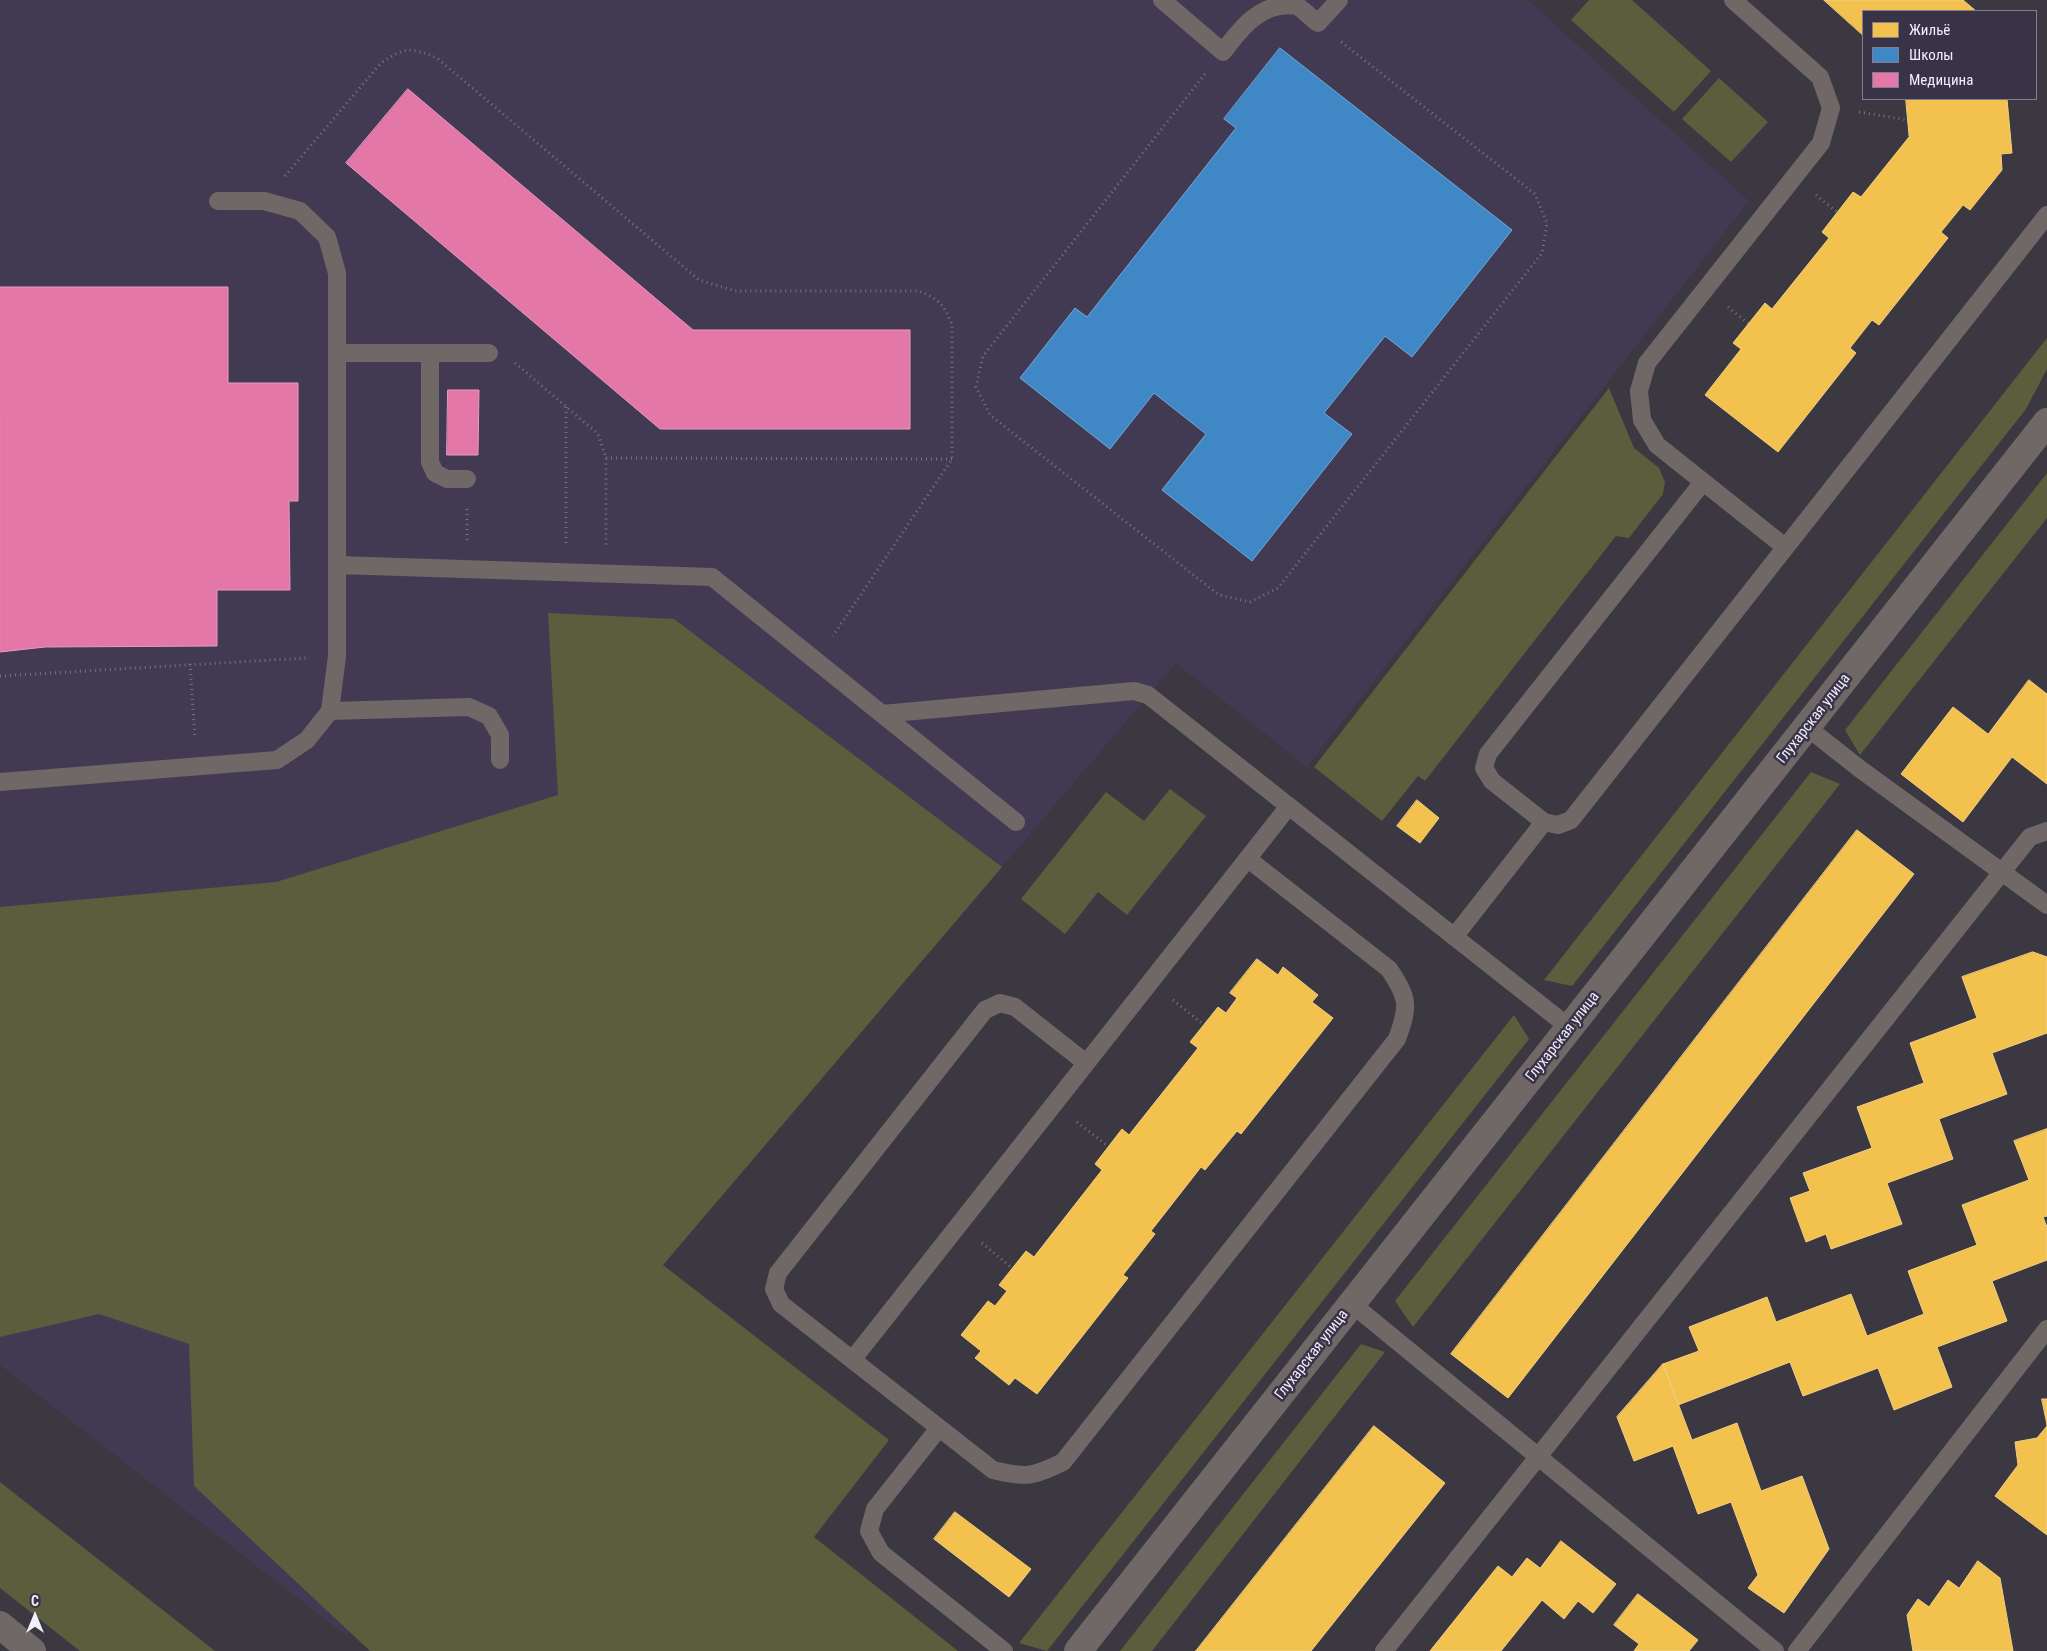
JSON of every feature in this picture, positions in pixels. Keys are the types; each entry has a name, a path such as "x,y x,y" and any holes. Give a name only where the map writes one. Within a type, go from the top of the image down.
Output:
{"street":[{"name":"Глухарская улица","path":"1078,1651 1808,728 2047,422"},
{"path":"0,1625 32,1651"}],"lane":[{"path":"1162,0 1223,52 1255,11 1275,1 1296,6 1318,23 1339,0"},
{"path":"1733,0 1820,77 1831,108 1821,143 1647,363 1639,391 1642,420 1657,445 1785,547"},
{"path":"0,782 277,760 307,740 330,711 337,656 337,273 327,237 300,211 264,201 218,201"},
{"path":"1703,482 1488,754 1484,768 1492,781 1544,822 1558,826 1571,820 2047,215"},
{"path":"337,353 489,353"},
{"path":"430,353 430,462 435,473 447,479 467,479"},
{"path":"338,565 712,577 1016,822"},
{"path":"882,714 1134,691 1148,695 1570,1028"},
{"path":"330,711 469,707 489,716 500,735 500,760"},
{"path":"1808,728 1860,769 2047,905"},
{"path":"852,1359 1289,806"},
{"path":"1454,937 1544,822"},
{"path":"1384,1651 2030,837 2047,831"},
{"path":"1086,1062 1015,1007 1000,1003 985,1010 778,1273 774,1289 782,1304 993,1470 1017,1476 1041,1473 1063,1462 1397,1039 1406,1015 1403,990 1389,970 1248,858"},
{"path":"1352,1304 1775,1651"},
{"path":"1797,1651 2047,1329"},
{"path":"939,1428 875,1509 869,1531 881,1553 1004,1651"}],"path":[{"path":"1223,52 983,356 976,387 990,415 1219,595 1250,602 1278,588 1542,253 1547,223 1535,194 1318,23"},
{"path":"264,201 381,63 398,52 418,50 436,58 699,280 735,291 919,291 934,297 946,309 952,324 952,459 816,661"},
{"path":"1831,108 1908,120"},
{"path":"489,353 514,363 598,434 606,458 606,574"},
{"path":"566,407 566,573"},
{"path":"606,458 952,459"},
{"path":"467,479 467,569"},
{"path":"0,676 337,656"},
{"path":"190,664 197,766"},
{"path":"1150,982 1204,1025"},
{"path":"1054,1104 1108,1146"},
{"path":"958,1225 1012,1268"}],"shaded area":[{"path":"0,0 1528,0 1749,201 1307,767 1176,663 346,1636 0,1365"}],"green space":[{"path":"1589,0 1632,0 1711,71 1674,112 1571,20"},
{"path":"1719,78 1768,122 1731,162 1682,119"},
{"path":"2047,338 2047,369 2026,409 1572,986 1544,980"},
{"path":"1609,388 1634,448 1659,468 1665,482 1663,494 1629,538 1616,536 1425,781 1418,776 1382,821 1314,767"},
{"path":"2047,473 2047,518 1860,755 1845,730"},
{"path":"548,613 674,619 1002,867 663,1265 889,1440 814,1537 958,1651 370,1651 194,1486 189,1344 99,1314 0,1337 0,907 276,882 558,795"},
{"path":"1811,772 1840,784 1413,1327 1395,1301"},
{"path":"1170,789 1206,816 1127,915 1098,892 1065,934 1021,899 1106,792 1144,821"},
{"path":"1514,1015 1529,1039 1047,1651 1019,1643"},
{"path":"1361,1344 1385,1352 1152,1651 1120,1651"},
{"path":"0,1482 215,1651 80,1651 0,1588"}],"building: Жильё":[{"path":"1824,0 1963,0 1975,10 1862,10 1862,34"},
{"path":"1906,100 2007,100 2012,153 2001,154 2002,170 1970,210 1963,205 1941,232 1948,238 1879,325 1872,320 1850,348 1856,353 1778,452 1705,395 1741,349 1733,343 1765,303 1772,309 1829,238 1822,232 1853,192 1861,197 1909,137"},
{"path":"2029,680 2047,694 2047,784 2012,757 1963,822 1901,774 1953,707 1988,734"},
{"path":"1417,800 1439,818 1420,843 1397,826"},
{"path":"1857,830 1914,874 1508,1398 1451,1354"},
{"path":"2033,952 2047,957 2047,1033 1992,1053 2007,1094 1939,1119 1953,1159 1887,1183 1902,1224 1831,1249 1826,1234 1806,1242 1790,1198 1810,1191 1803,1173 1872,1148 1857,1107 1924,1083 1910,1043 1977,1018 1962,977"},
{"path":"1257,959 1278,975 1283,967 1318,995 1312,1002 1333,1018 1241,1134 1237,1131 1205,1170 1201,1167 1151,1231 1155,1234 1123,1275 1128,1278 1037,1394 1015,1378 1009,1385 975,1358 981,1351 961,1335 988,1301 995,1306 1007,1291 999,1285 1026,1251 1034,1257 1102,1170 1095,1164 1122,1129 1129,1135 1198,1048 1190,1042 1218,1007 1226,1013 1237,998 1230,993"},
{"path":"2047,1129 2047,1216 2043,1217 2047,1227 2047,1260 1992,1281 2007,1321 1937,1347 1952,1387 1894,1410 1878,1368 1803,1396 1790,1362 1678,1405 1663,1364 1699,1351 1689,1327 1767,1297 1776,1322 1851,1294 1867,1336 1924,1314 1908,1271 1977,1245 1962,1205 2029,1180 2014,1141"},
{"path":"1663,1364 1692,1440 1737,1423 1761,1491 1802,1476 1829,1549 1784,1613 1748,1588 1758,1575 1731,1502 1698,1514 1673,1446 1634,1461 1617,1417"},
{"path":"2042,1399 2047,1399 2047,1426"},
{"path":"1374,1426 1445,1483 1311,1651 1196,1651"},
{"path":"2047,1426 2047,1535 1995,1496 2018,1465 2015,1442 2037,1438"},
{"path":"955,1512 1031,1569 1009,1597 934,1539"},
{"path":"1561,1541 1616,1584 1593,1613 1578,1601 1564,1619 1542,1600 1501,1651 1430,1651 1498,1566 1512,1577 1527,1558 1540,1568"},
{"path":"1978,1561 2000,1578 2013,1651 1913,1651 1907,1615 1918,1599 1929,1607 1948,1580 1959,1588"},
{"path":"1638,1594 1698,1640 1689,1651 1634,1651 1639,1644 1614,1625"}],"building: Школы":[{"path":"1280,48 1512,230 1412,357 1385,336 1324,413 1352,434 1252,561 1162,490 1206,434 1154,393 1110,449 1020,378 1075,308 1087,317 1236,128 1224,119"}],"building: Медицина":[{"path":"408,89 693,330 910,330 910,429 660,429 346,163"},
{"path":"0,287 228,287 228,383 298,383 298,501 289,501 290,590 217,590 217,646 45,647 0,652"},
{"path":"448,390 479,390 478,455 447,455"}]}
